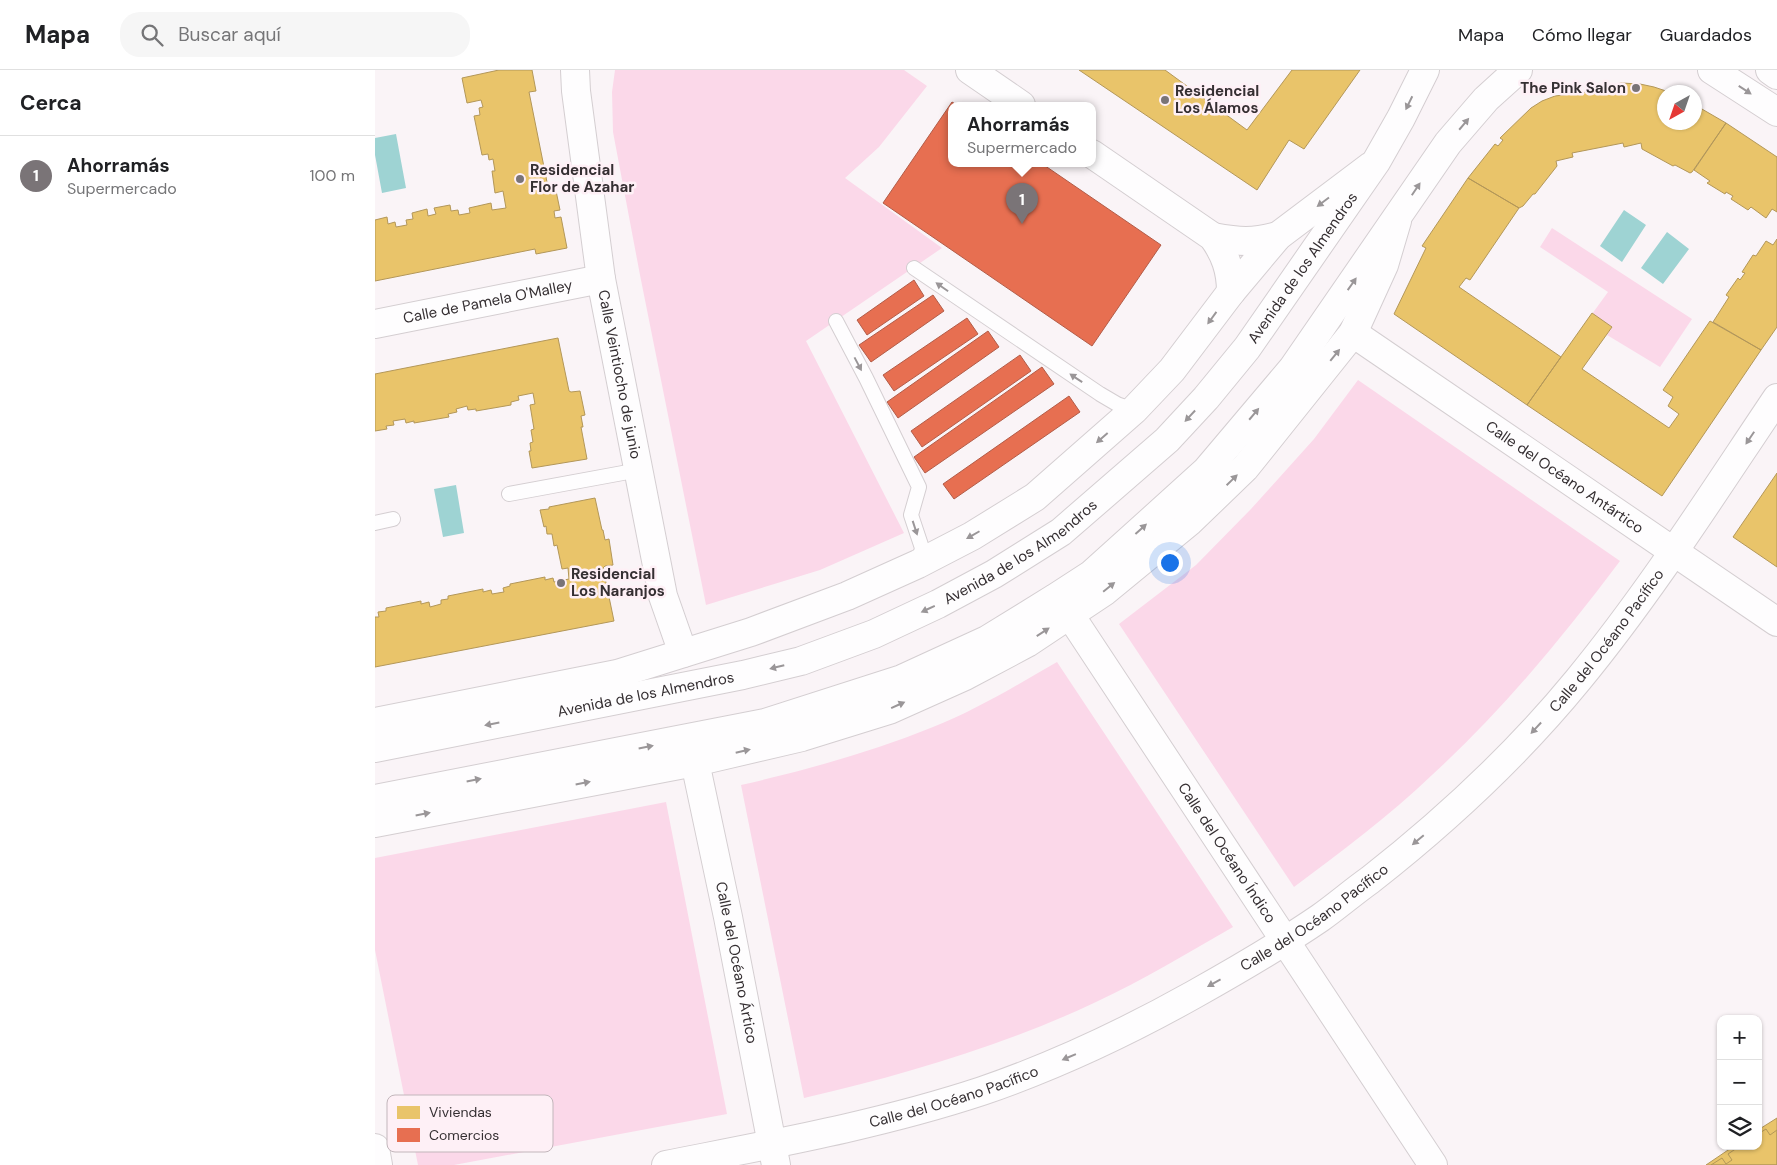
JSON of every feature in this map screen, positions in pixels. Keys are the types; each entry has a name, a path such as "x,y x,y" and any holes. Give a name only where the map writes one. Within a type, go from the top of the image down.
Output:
{"street":[{"path":"970,70 1017,102"},
{"name":"Avenida de los Almendros","path":"375,748 743,675 801,661 874,634 939,604 994,574 1061,532 1167,440 1206,398 1247,348 1376,162 1425,70"},
{"path":"375,799 765,723 902,679 987,640 1092,574 1206,471 1293,368 1448,143 1486,99 1518,70"},
{"path":"1712,70 1777,112"},
{"path":"1770,70 1777,75"},
{"name":"Calle Veintiocho de junio","path":"579,77 601,279 663,596 683,652"},
{"path":"1096,157 1213,237 1224,252 1231,277 1231,292"},
{"name":"Avenida de los Almendros","path":"375,722 617,674 769,626 847,596 918,564 972,536 1035,497 1133,410 1172,370 1231,292 1278,236 1376,162"},
{"path":"375,823 695,762 812,734 889,710 1027,643 1105,591 1189,522 1245,468 1353,333 1384,266 1398,216"},
{"path":"1213,237 1239,242 1256,242 1278,236"},
{"name":"Calle de Pamela O'Malley","path":"375,324 601,279"},
{"name":"Calle del Océano Antártico","path":"1353,333 1777,622"},
{"name":"Calle del Océano Pacífico","path":"666,1165 775,1155 983,1090 1107,1041 1247,964 1323,916 1390,864 1442,820 1484,781 1576,682 1648,588 1777,398"},
{"name":"Calle del Océano Índico","path":"1069,615 1433,1165"},
{"path":"942,660 983,666"},
{"name":"Avenida de los Almendros","path":"520,719 551,687"},
{"path":"812,734 835,701"},
{"name":"Calle del Océano Ártico","path":"695,762 775,1155"},
{"path":"512,773 556,788"},
{"path":"375,1148 378,1165"}],"lane":[{"path":"914,268 1100,394 1117,404 1133,410"},
{"path":"836,321 919,487 911,515 922,548 918,564"},
{"path":"509,494 639,470"},
{"path":"375,523 393,519"}],"shaded area":[{"path":"615,70 904,70 927,86 879,147 845,178 942,248 806,341 904,533 820,570 706,605 613,132 612,92"},
{"path":"1552,228 1692,319 1660,367 1607,335 1612,327 1592,314 1608,292 1540,247"},
{"path":"1358,380 1620,561 1531,672 1458,751 1382,819 1294,887 1119,624 1196,565 1251,509 1314,439"},
{"path":"1057,662 1233,927 1114,994 1061,1018 953,1058 804,1098 741,785 839,760 933,727 981,705"},
{"path":"666,802 727,1114 553,1147 553,1095 404,1095 375,950 375,858"},
{"path":"415,1152 524,1152 454,1165 418,1165"}],"water":[{"path":"396,134 406,188 382,193 375,155 375,138"},
{"path":"1624,210 1646,225 1622,262 1600,246"},
{"path":"1667,232 1689,249 1663,284 1641,268"},
{"path":"456,485 464,533 443,537 434,489"}],"building: Viviendas":[{"name":"Residencial Flor de Azahar","path":"499,70 532,70 536,91 529,92 548,187 555,186 560,210 554,211 555,218 561,217 567,248 536,254 535,249 375,281 375,220 387,217 388,224 395,222 396,227 407,225 406,220 413,219 412,213 427,209 428,216 436,214 434,208 450,205 451,211 458,210 459,215 470,213 469,208 491,203 492,210 506,208 503,191 495,193 492,171 495,171 493,159 489,160 488,154 482,155 474,116 480,115 479,108 483,107 481,100 467,103 462,78"},
{"name":"Residencial Los Álamos","path":"1079,70 1165,70 1247,130 1292,70 1360,70 1304,149 1289,140 1257,190"},
{"path":"1621,83 1640,84 1657,88 1657,130 1702,130 1702,109 1726,123 1690,173 1642,149 1641,143 1624,147 1623,143 1572,153 1573,157 1556,161 1557,166 1535,194 1519,208 1468,178 1495,144 1498,146 1503,140 1500,138 1531,108 1555,96 1587,92"},
{"path":"1726,123 1777,157 1777,212 1772,209 1766,218 1751,207 1748,210 1731,199 1733,196 1726,192 1725,194 1707,183 1710,181 1694,170"},
{"path":"1468,178 1519,208 1470,280 1466,278 1459,287 1561,357 1527,405 1394,314 1426,248 1422,246"},
{"path":"1777,239 1777,327 1761,350 1713,322 1729,297 1726,295 1738,278 1740,280 1745,273 1742,272 1753,255 1756,256 1766,241 1773,245"},
{"path":"1592,313 1612,327 1582,369 1669,428 1679,414 1668,406 1673,397 1663,390 1710,321 1761,350 1662,496 1527,405"},
{"path":"558,338 569,391 580,391 585,415 581,416 583,427 581,427 587,459 532,468 529,451 531,451 530,443 533,442 531,430 534,429 530,405 535,404 533,393 518,396 519,400 511,402 511,405 476,411 476,409 468,410 467,406 456,409 457,412 448,414 449,417 414,423 414,421 406,423 405,419 393,421 394,425 386,426 387,429 375,431 375,374"},
{"path":"1777,473 1777,567 1733,537"},
{"name":"Residencial Los Naranjos","path":"595,498 605,540 609,539 613,565 603,568 614,621 375,667 375,617 379,617 378,612 386,611 386,608 421,601 421,604 429,602 430,607 441,604 441,600 448,599 448,596 483,589 483,592 491,590 492,594 504,592 503,588 510,586 510,584 545,577 545,580 553,578 554,582 569,579 568,568 562,569 557,545 554,546 552,534 547,534 540,510"},
{"path":"1777,1118 1777,1165 1706,1165 1728,1150 1762,1150 1762,1127"},
{"path":"1766,1129 1770,1135 1777,1130 1777,1165 1711,1165 1722,1158 1726,1164 1732,1160 1728,1154 1734,1150 1762,1150 1762,1132"}],"building: Comercios":[{"path":"948,108 948,167 1047,167 1161,245 1092,346 883,203"},
{"path":"914,280 924,296 867,335 857,320"},
{"path":"933,295 944,311 871,362 859,345"},
{"path":"967,318 978,334 894,391 883,375"},
{"path":"988,331 999,347 898,418 887,402"},
{"path":"1020,355 1031,371 922,447 911,431"},
{"path":"1042,367 1054,384 925,473 914,457"},
{"path":"1069,396 1080,412 954,499 943,484"}],"place":[{"name":"The Pink Salon","path":"1636,88"},
{"name":"Residencial Los Álamos","path":"1165,100"},
{"name":"Residencial Flor de Azahar","path":"520,179"},
{"name":"Ahorramás","path":"1022,224"},
{"name":"Residencial Los Naranjos","path":"561,583"}]}
